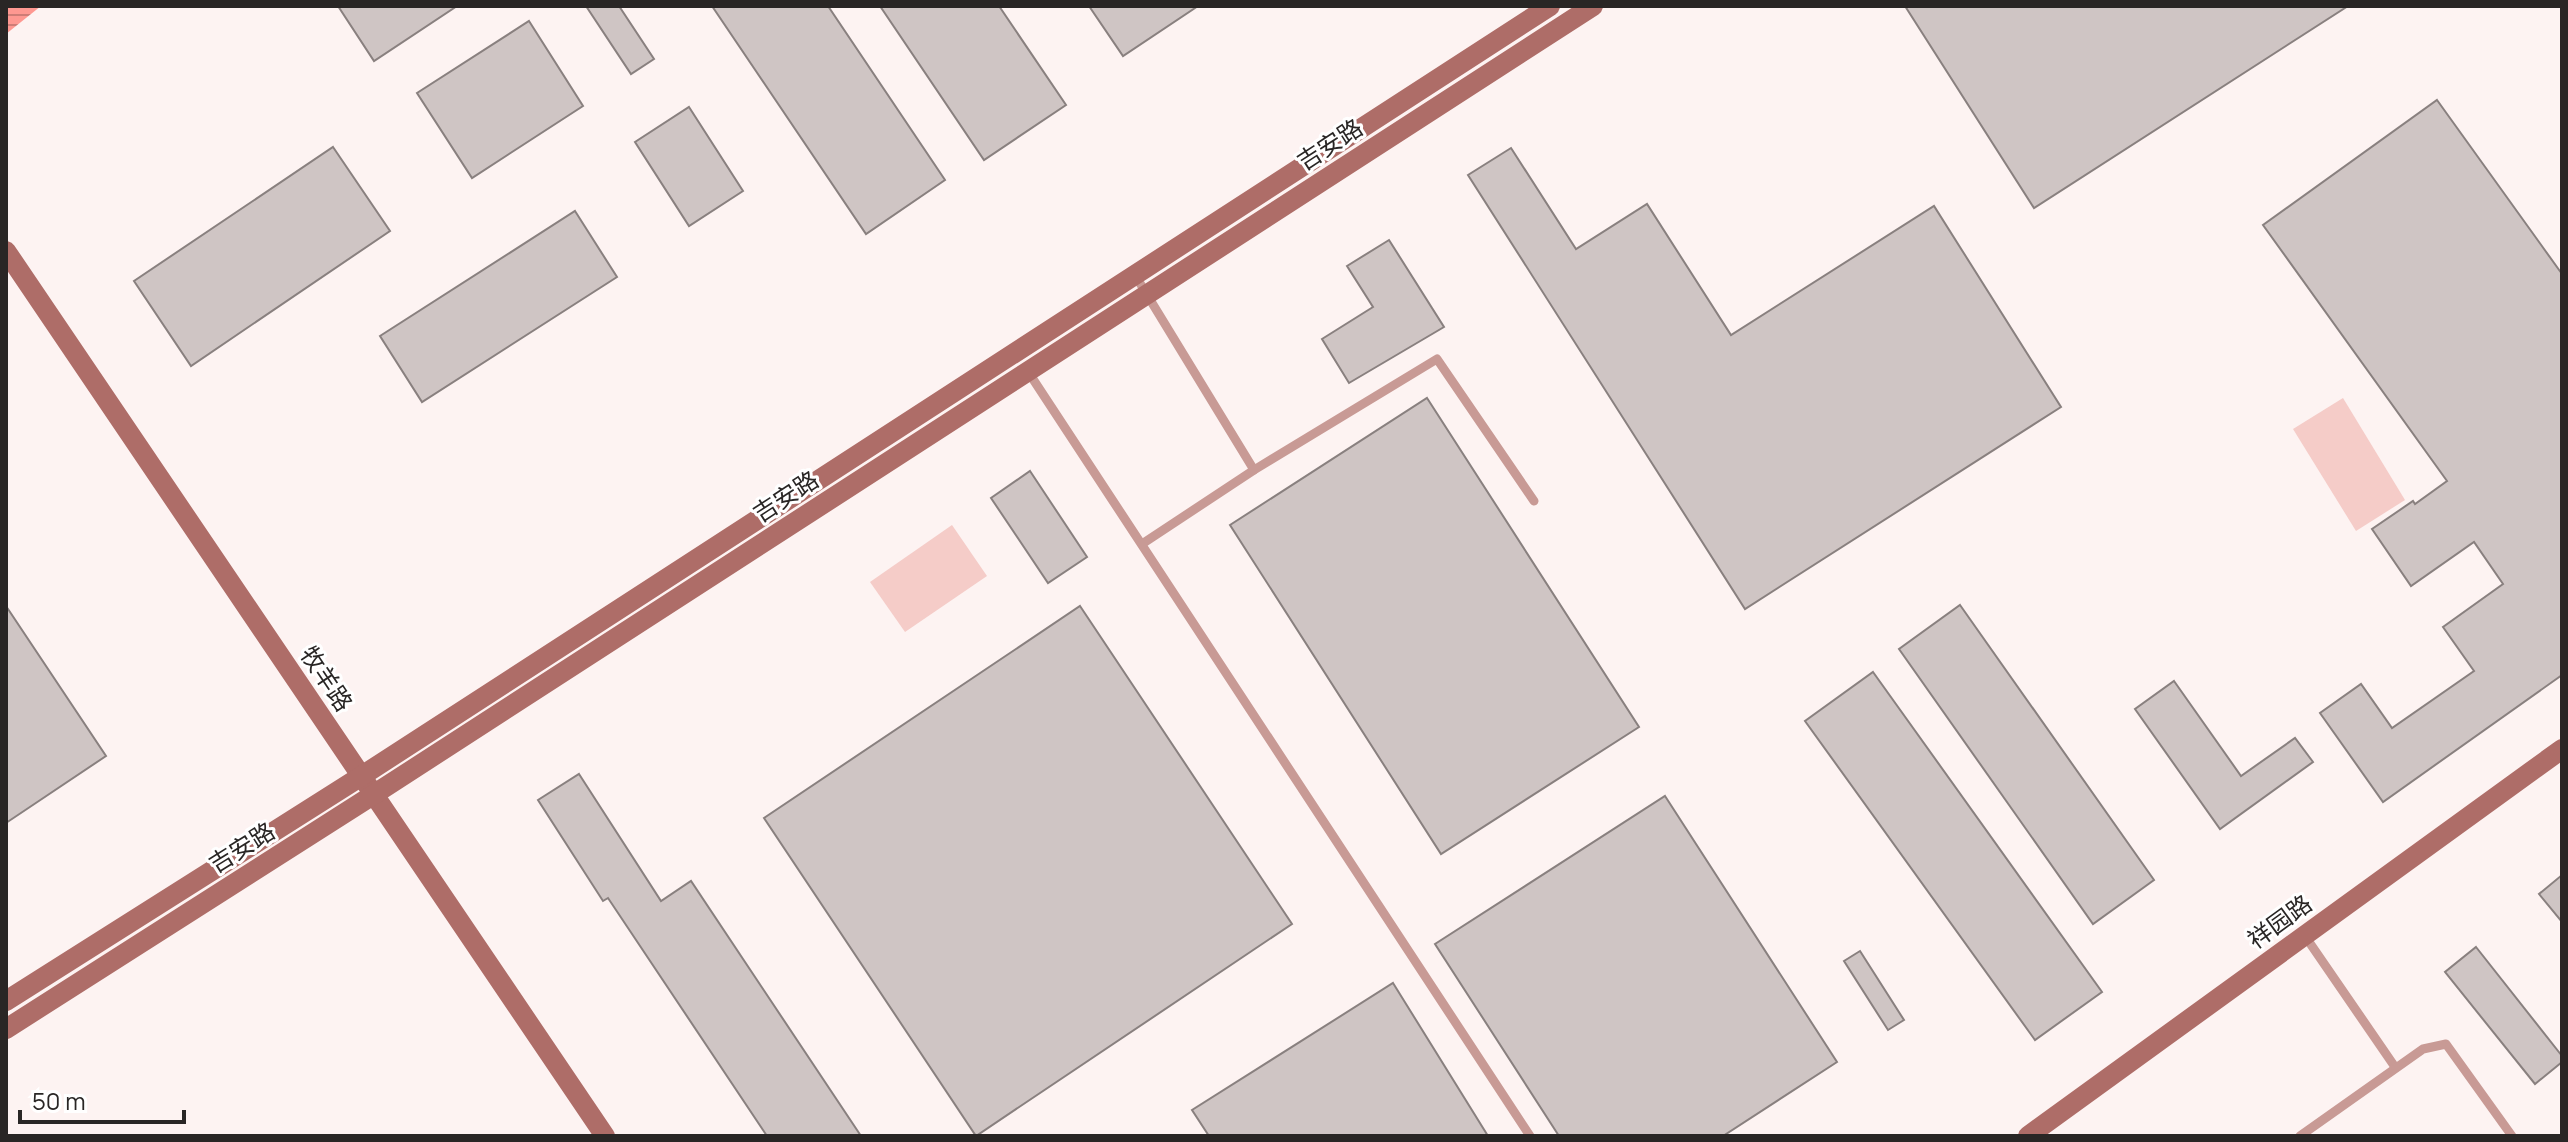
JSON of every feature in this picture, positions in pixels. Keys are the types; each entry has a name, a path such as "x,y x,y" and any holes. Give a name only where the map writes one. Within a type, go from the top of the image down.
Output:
{"street":[{"name":"吉安路","path":"6,1001 360,777 1550,6"},
{"name":"吉安路","path":"6,1029 1593,6"},
{"name":"牧羊路","path":"6,251 605,1136"},
{"name":"祥园路","path":"2028,1136 2562,749"}],"lane":[{"path":"1135,275 1254,470"},
{"path":"1015,352 1530,1136"},
{"path":"1142,544 1254,470 1437,359 1534,501"},
{"path":"2305,936 2395,1067"},
{"path":"2300,1136 2423,1049 2446,1044 2512,1136"}],"shaded area":[{"path":"6,6 41,6 6,34"},
{"path":"2343,398 2405,500 2356,531 2293,429"},
{"path":"952,525 987,576 905,632 870,582"}],"building":[{"path":"338,6 457,6 374,61"},
{"path":"586,6 619,6 654,59 631,74"},
{"path":"712,6 828,6 945,180 866,234"},
{"path":"880,6 999,6 1066,105 984,160"},
{"path":"1089,6 1198,6 1123,56"},
{"path":"1905,6 2348,6 2034,208"},
{"path":"529,21 583,106 472,178 417,93"},
{"path":"2437,100 2562,274 2562,675 2383,802 2320,713 2361,684 2392,728 2474,671 2443,627 2503,584 2474,542 2411,586 2372,529 2447,481 2263,225"},
{"path":"689,107 743,191 689,226 635,142"},
{"path":"333,147 390,231 191,366 134,281"},
{"path":"1511,148 1576,249 1647,204 1731,335 1934,206 2061,407 1745,609 1468,175"},
{"path":"575,211 617,277 422,402 380,336"},
{"path":"1389,240 1444,327 1349,383 1322,339 1373,307 1347,266"},
{"path":"1427,398 1639,727 1441,854 1230,525"},
{"path":"1030,471 1087,557 1048,583 991,498"},
{"path":"1960,605 2154,880 2093,924 1899,649"},
{"path":"6,606 106,756 6,823"},
{"path":"1080,606 1292,924 976,1136 764,818"},
{"path":"1873,672 2102,992 2035,1040 1805,721"},
{"path":"2174,681 2241,776 2295,738 2313,762 2220,829 2135,709"},
{"path":"579,774 661,901 691,881 861,1136 767,1136 608,898 603,901 538,800"},
{"path":"1665,796 1837,1062 1723,1136 1559,1136 1435,944"},
{"path":"2562,875 2562,922 2539,894"},
{"path":"2476,947 2562,1056 2562,1062 2535,1084 2445,972"},
{"path":"1860,951 1904,1020 1888,1030 1844,961"},
{"path":"1393,983 1488,1136 1209,1136 1192,1110"}]}
